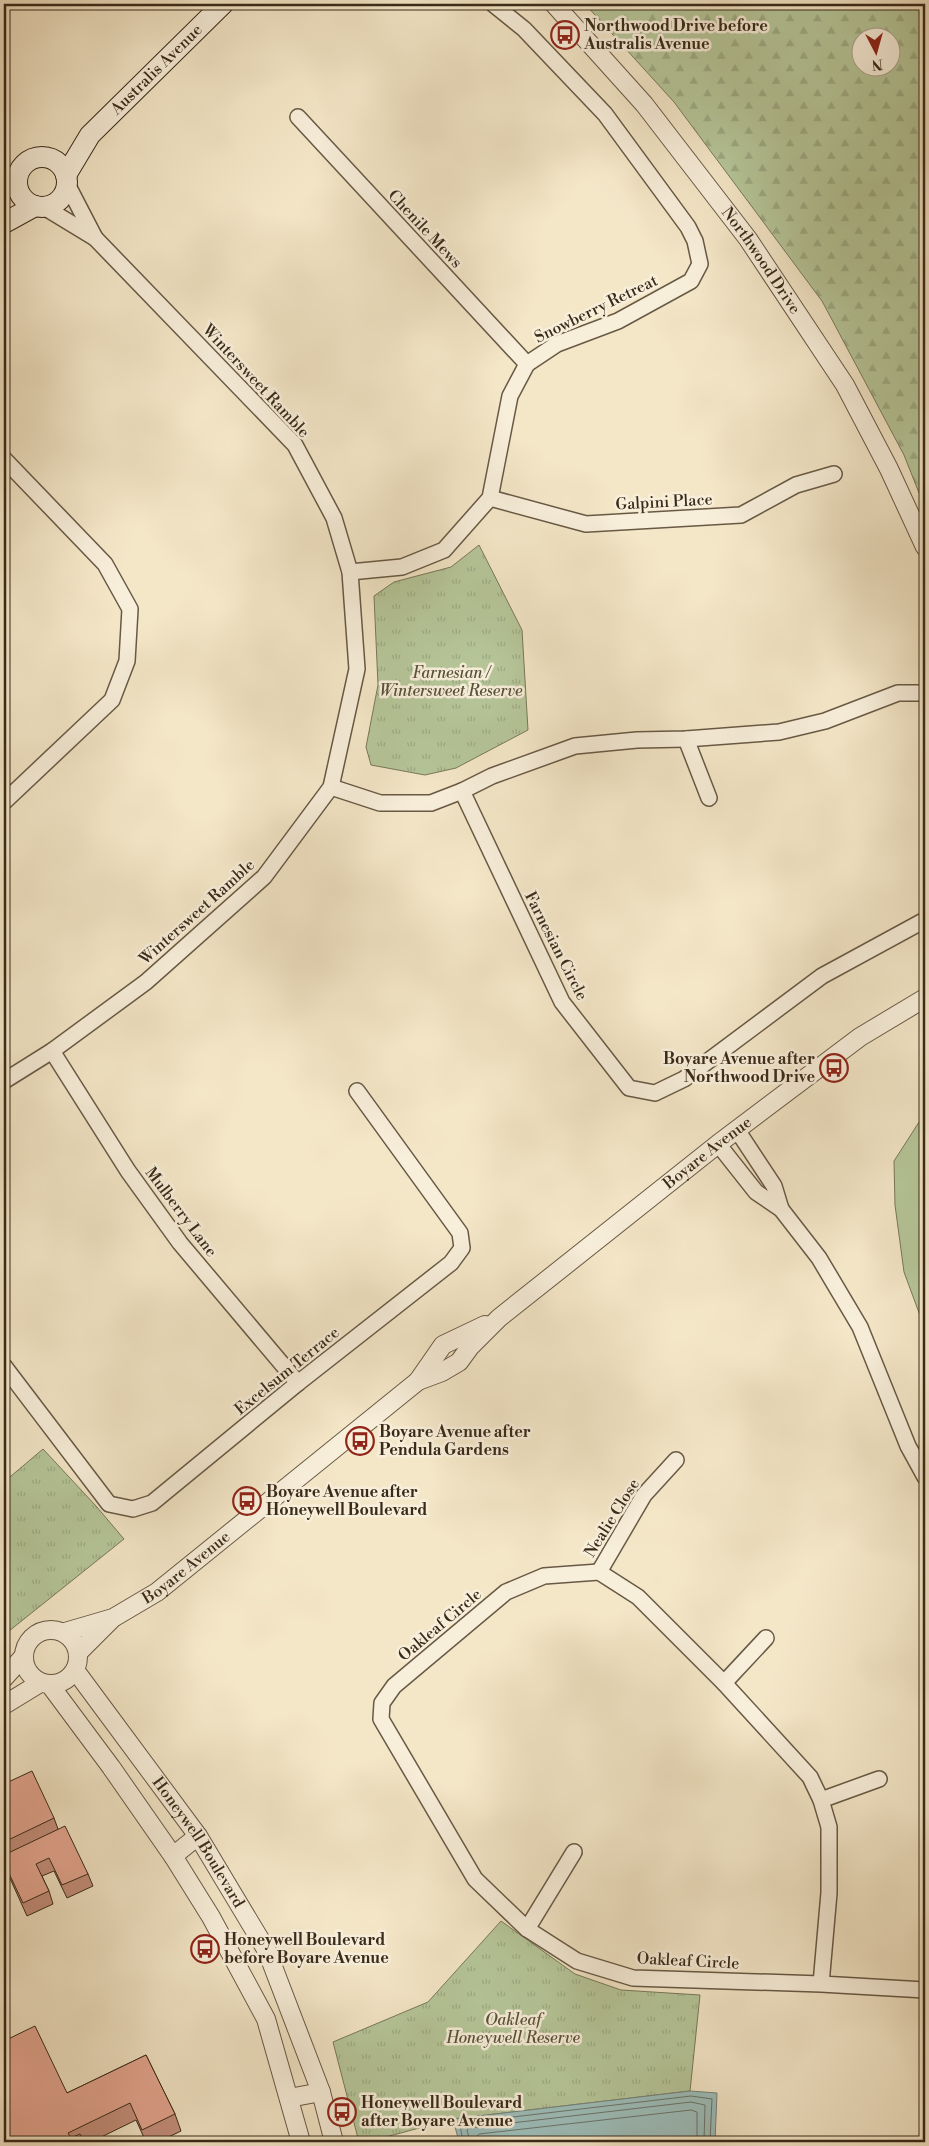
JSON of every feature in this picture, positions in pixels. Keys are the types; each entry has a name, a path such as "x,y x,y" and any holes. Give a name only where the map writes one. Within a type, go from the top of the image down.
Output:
{"main road":[{"name":"Australis Avenue","path":"48,157 90,135 223,4"},
{"name":"Australis Avenue","path":"67,179 90,135"},
{"path":"4,223 39,207 53,205 60,200 65,192 67,179 63,167 48,157 31,158 18,171 16,180 20,196 27,203 39,207"},
{"path":"4,209 17,188"}],"street":[{"name":"Snowberry Retreat","path":"490,498 510,396 527,364 557,344 618,321 691,281 700,264 695,241 688,226 605,114 524,29 493,4"},
{"name":"Northwood Drive","path":"554,4 644,104 748,239 845,385 889,469 925,546"},
{"name":"Chenile Mews","path":"298,117 527,364"},
{"name":"Wintersweet Ramble","path":"67,179 95,238"},
{"name":"Wintersweet Ramble","path":"4,1081 52,1051 146,982 264,878 331,787 357,669 350,572 334,518 296,445 95,238 39,207"},
{"path":"4,459 105,564 130,609 127,661 112,700 4,802"},
{"name":"Galpini Place","path":"490,498 586,524 741,515 796,485 834,474"},
{"path":"350,572 402,567 444,550 490,498"},
{"path":"331,787 380,803 431,803 462,791 492,776 575,746 637,740 686,739 779,732 825,721 898,693 925,693"},
{"path":"686,739 709,798"},
{"name":"Farnesian Circle","path":"462,791 562,1002 629,1088 655,1093 684,1079 822,976 925,920"},
{"name":"Boyare Avenue","path":"78,1652 113,1618 157,1592 418,1380 443,1345 499,1318 718,1144 860,1037 925,998"},
{"name":"Mulberry Lane","path":"52,1051 128,1171 180,1243 298,1383"},
{"name":"Excelsum Terrace","path":"4,1366 109,1504 133,1509 152,1503 298,1383 451,1263 462,1248 460,1232 357,1090"},
{"path":"737,1130 774,1186 781,1209"},
{"path":"718,1144 756,1192 781,1209 819,1258 860,1327 908,1446 925,1477"},
{"name":"Nealie Close","path":"599,1572 644,1495 676,1460"},
{"path":"599,1572 638,1597 724,1683 810,1777 821,1800 829,1827 829,1884 821,1984"},
{"name":"Oakleaf Circle","path":"599,1572 544,1576 506,1592 394,1686 382,1703 381,1719 475,1879 527,1929 577,1961 633,1978 821,1984 925,1990"},
{"name":"Boyare Avenue","path":"65,1632 113,1618"},
{"path":"4,1705 45,1684 57,1684 67,1679 75,1670 78,1652 74,1641 65,1632 47,1630 39,1633 31,1638 25,1647 23,1657 25,1668 30,1676 45,1684"},
{"path":"724,1683 766,1638"},
{"path":"4,1678 23,1657"},
{"name":"Honeywell Boulevard","path":"75,1670 198,1836 267,1951 321,2092 334,2142"},
{"name":"Honeywell Boulevard","path":"45,1684 111,1766 212,1917 266,2019 301,2142"},
{"path":"821,1800 879,1779"},
{"path":"173,1856 198,1836"},
{"path":"527,1929 574,1852"},
{"path":"289,2098 321,2092"}],"green space":[{"path":"585,4 925,4 925,508 904,455 822,301 674,102"},
{"name":"Farnesian / Wintersweet Reserve","path":"479,545 522,630 528,730 456,768 425,775 371,765 366,747 378,685 374,596 394,582 451,567"},
{"path":"925,1116 925,1329 904,1272 895,1205 894,1161 921,1119"},
{"path":"43,1449 124,1539 4,1635 4,1482"},
{"name":"Oakleaf Honeywell Reserve","path":"501,1921 575,1974 621,1990 700,1995 690,2091 453,2119 367,2142 359,2142 333,2042 428,2002"}],"water":[{"path":"690,2091 717,2093 715,2142 459,2142 453,2119"}],"building":[{"path":"32,1771 54,1818 4,1842 4,1784"},
{"path":"65,1826 88,1874 62,1885 49,1858 36,1864 49,1891 23,1903 4,1863 4,1855"},
{"path":"35,2026 67,2093 146,2055 175,2114 142,2130 130,2103 68,2133 71,2138 80,2134 84,2142 4,2142 4,2041"}],"place":[{"name":"Northwood Drive before Australis Avenue","path":"565,35"},
{"name":"Boyare Avenue after Northwood Drive","path":"834,1068"},
{"name":"Boyare Avenue after Pendula Gardens","path":"360,1441"},
{"name":"Boyare Avenue after Honeywell Boulevard","path":"247,1501"},
{"name":"Honeywell Boulevard before Boyare Avenue","path":"205,1949"},
{"name":"Honeywell Boulevard after Boyare Avenue","path":"342,2112"}]}
